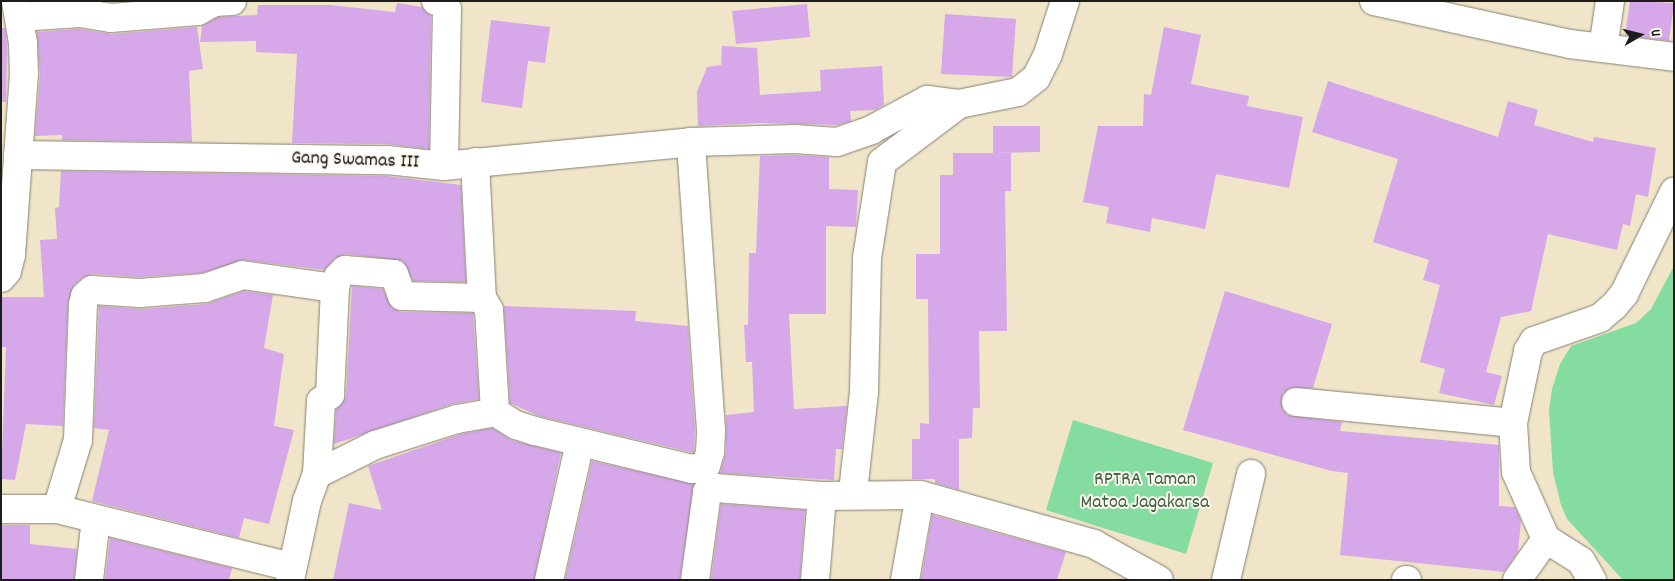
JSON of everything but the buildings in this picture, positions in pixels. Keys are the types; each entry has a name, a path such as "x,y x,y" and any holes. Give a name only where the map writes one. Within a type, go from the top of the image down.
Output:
{"street":[{"path":"1,278 8,271 11,255 24,74 18,9 80,13 111,18 198,11 214,2 232,1"},
{"path":"436,1 444,3 447,9 444,166"},
{"path":"854,483 864,392 867,258 882,162 958,104 1018,92 1036,78 1048,54 1065,1"},
{"path":"1374,1 1603,48 1674,57"},
{"path":"1603,48 1610,1"},
{"name":"Gang Swamas III","path":"18,155 387,160 444,166 691,142 795,139 837,142 871,130 927,100 958,104"},
{"path":"317,474 416,430 495,412 516,425 580,442 692,469 706,466 712,441 691,142"},
{"path":"475,162 482,298 489,310 495,412"},
{"path":"1592,580 1581,561 1546,539 1516,472 1513,423 1528,351 1534,341 1600,318 1614,306 1624,294 1674,192"},
{"path":"1,509 57,509 291,573 307,501 317,474 321,401 330,395 335,288 338,277 345,270 390,273 394,274 402,296 482,298"},
{"path":"57,509 78,440 83,305 85,296 92,290 140,293 205,288 242,274 335,288"},
{"path":"1296,402 1513,423"},
{"path":"549,580 580,442"},
{"path":"1226,580 1251,474"},
{"path":"695,580 707,492 710,489 822,496 920,495 1094,544 1159,580"},
{"path":"905,580 920,495"},
{"path":"816,580 822,496"},
{"path":"88,580 96,519"},
{"path":"1517,580 1546,539"}],"green space":[{"path":"1674,266 1674,580 1623,580 1567,519 1561,505 1553,472 1549,410 1552,389 1560,364 1571,346 1636,323 1651,309"},
{"name":"RPTRA Taman Matoa Jagakarsa","path":"1073,420 1213,463 1186,554 1046,510"}]}
